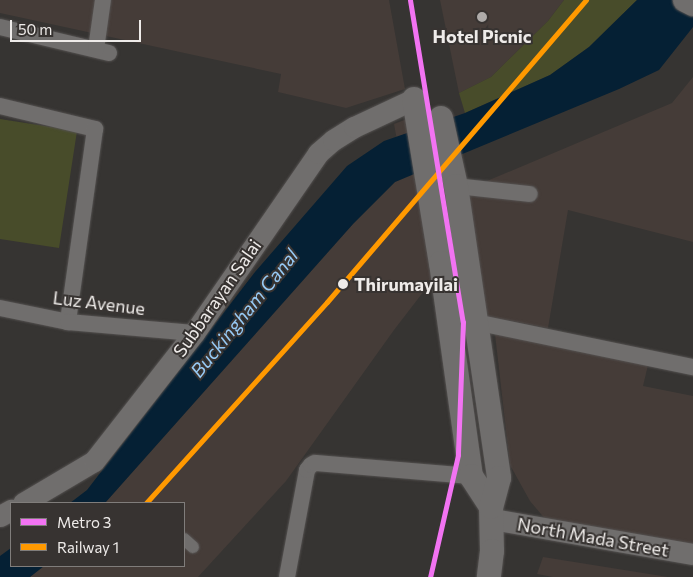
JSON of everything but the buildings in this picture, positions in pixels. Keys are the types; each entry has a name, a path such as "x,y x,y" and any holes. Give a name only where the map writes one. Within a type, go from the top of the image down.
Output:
{"main road":[{"path":"685,0 693,4"},
{"path":"414,99 430,122 455,183 499,478 492,513 492,551 489,577"},
{"path":"430,122 433,210 471,476 492,513"}],"street":[{"path":"0,27 102,51 103,0"},
{"name":"Subbarayan Salai","path":"25,502 94,460 194,333 318,153 333,140 354,127 414,99"},
{"path":"0,106 95,129 68,322"},
{"path":"455,183 530,194"},
{"name":"Luz Avenue","path":"0,308 68,322 194,333"},
{"path":"475,322 693,367"},
{"path":"288,577 307,470 311,465 315,463 471,476"},
{"name":"North Mada Street","path":"492,513 693,554"}],"shaded area":[{"path":"0,0 389,0 405,89 346,108 278,92 281,74 0,13"},
{"path":"440,0 564,0 548,21 491,77 459,93"},
{"path":"693,77 693,242 568,210 548,328 486,316 468,189 672,103"},
{"path":"415,116 434,278 394,330 286,481 198,577 30,577 43,567 185,567 185,502 106,502 353,224 395,182 404,178 394,124"},
{"path":"495,334 648,365 643,386 693,396 693,559 557,533 530,501 510,465"},
{"path":"543,557 668,577 553,577 537,574"}],"green space":[{"path":"564,0 637,0 589,47 550,75 465,113 459,93 491,77 548,21"},
{"path":"0,119 77,131 59,248 0,239"}],"water":[{"name":"Buckingham Canal","path":"637,0 693,0 693,27 659,70 619,89 395,182 353,224 106,502 71,502 87,490 255,272 347,166 384,141 465,113 550,75 589,47"},
{"path":"10,549 10,567 43,567 30,577 0,577 0,556"}],"metro line":[{"name":"3","path":"410,0 463,322 458,455 430,577"}],"rail line":[{"name":"1","path":"147,502 327,302 586,0"}],"place":[{"name":"Hotel Picnic","path":"482,17"},
{"name":"Thirumayilai","path":"343,284"}]}
